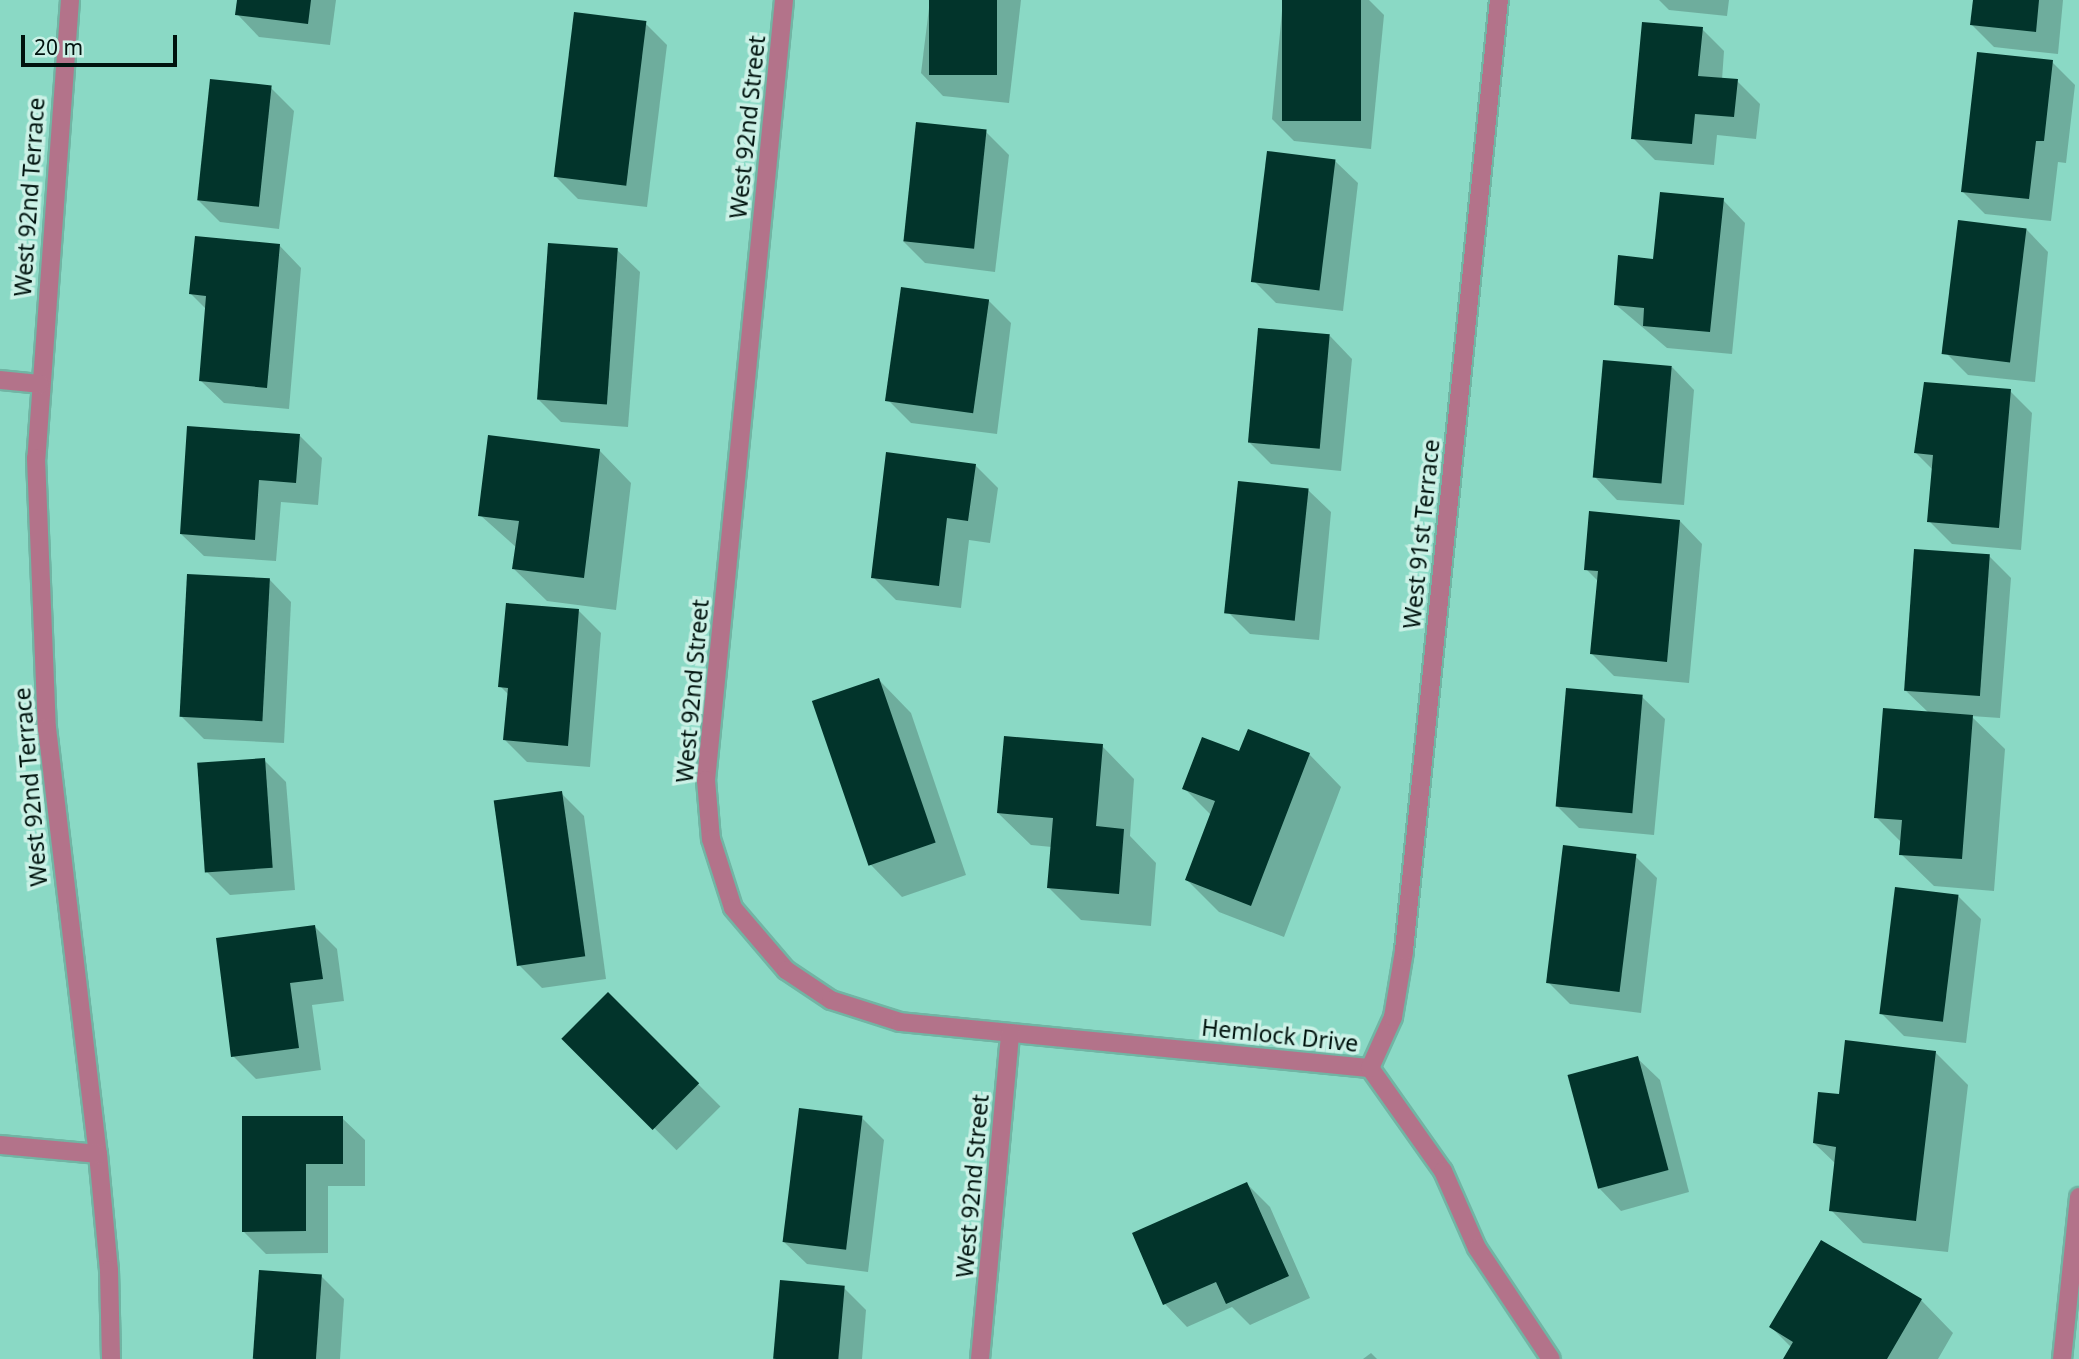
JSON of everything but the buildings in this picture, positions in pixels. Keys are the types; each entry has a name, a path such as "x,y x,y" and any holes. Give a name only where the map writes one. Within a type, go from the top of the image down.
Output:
{"street":[{"name":"West 92nd Terrace","path":"70,0 36,458 47,728 98,1154 109,1270 111,1359"},
{"name":"West 92nd Street","path":"784,0 706,780 711,839 733,908 786,970 831,1000 900,1022 1010,1032 980,1359"},
{"name":"West 91st Terrace","path":"1370,1068 1393,1017 1404,951 1500,0"},
{"path":"0,380 40,384"},
{"name":"Hemlock Drive","path":"1010,1032 1370,1068 1443,1171 1477,1248 1551,1359"},
{"path":"0,1145 98,1154"},
{"path":"2062,1359 2079,1197"}]}
